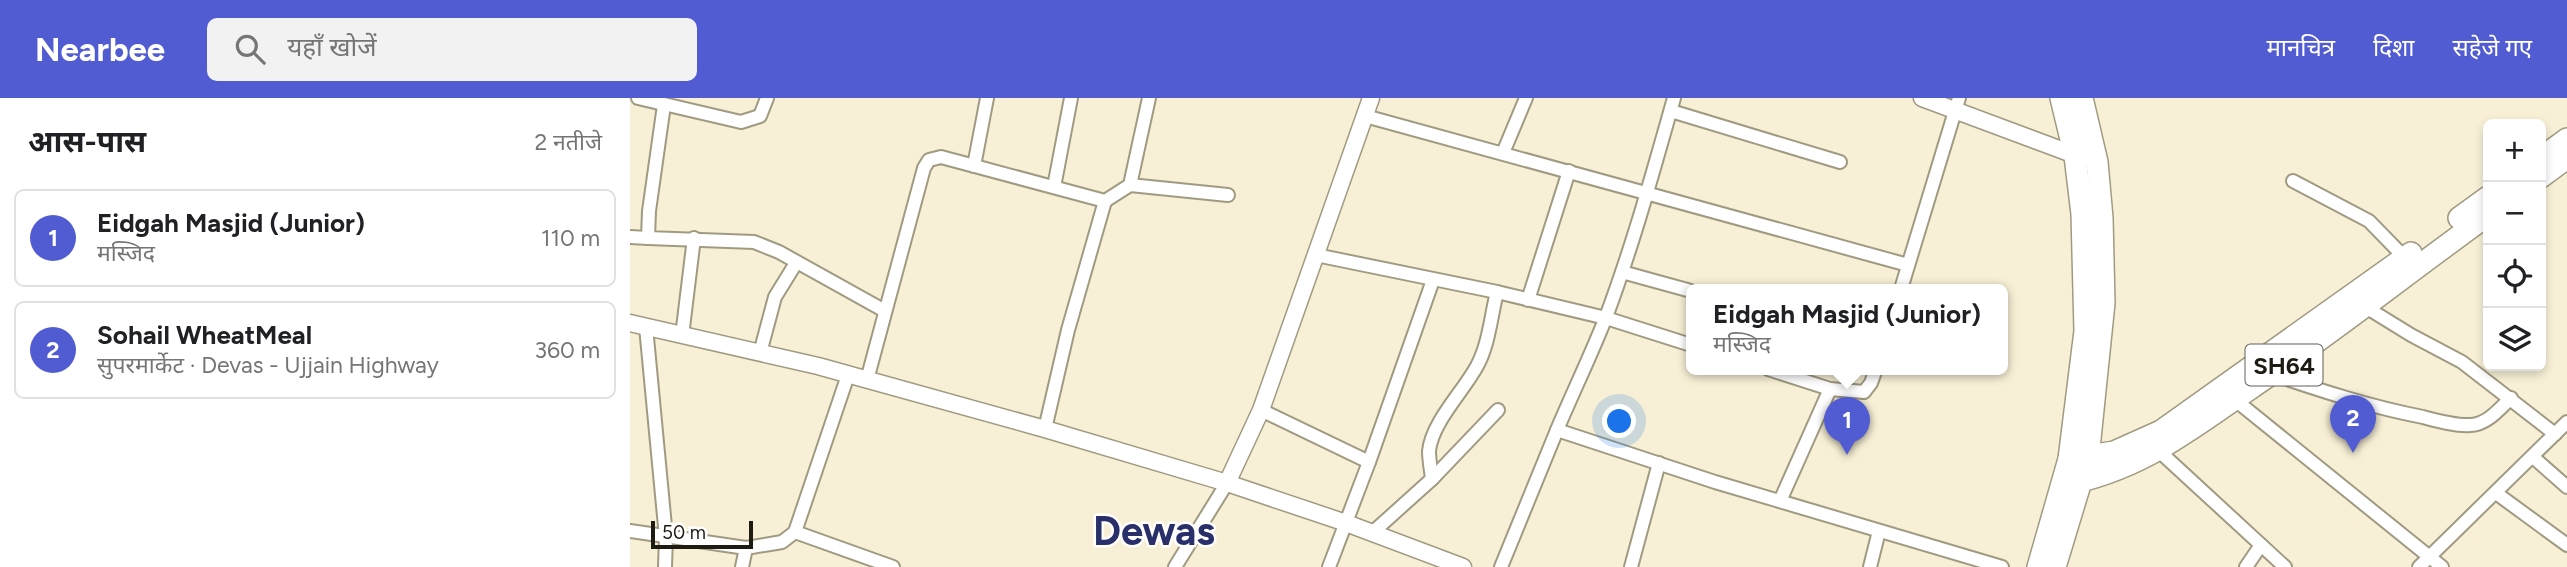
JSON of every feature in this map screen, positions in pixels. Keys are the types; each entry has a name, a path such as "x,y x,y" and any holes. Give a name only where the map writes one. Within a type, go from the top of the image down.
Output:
{"main road":[{"path":"2061,98 2075,156 2084,237 2085,331 2078,458"},
{"path":"2055,567 2078,458 2104,303 2102,218 2097,162 2082,98"},
{"path":"2546,154 2567,139"},
{"path":"2546,173 2567,158"},
{"name":"SH64","path":"2073,483 2113,472 2159,451 2272,374 2364,306 2483,201"},
{"name":"SH64","path":"2078,458 2114,452 2161,431 2410,263 2483,218"},
{"path":"2038,567 2073,483"}],"street":[{"path":"638,98 741,122 760,116 767,98"},
{"path":"974,166 987,98"},
{"path":"1054,187 1072,98"},
{"path":"1130,185 1149,98"},
{"path":"1175,567 1227,482 1261,410 1371,98"},
{"path":"1503,153 1526,98"},
{"path":"1922,98 1957,104 2075,156 2097,162"},
{"path":"1501,567 1622,272 1648,193 1672,104 1840,162"},
{"path":"1903,284 1957,104"},
{"path":"648,238 649,211 664,105"},
{"path":"1365,116 1909,265"},
{"path":"867,380 924,168 929,160 941,157 1105,201"},
{"path":"1528,300 1569,171"},
{"path":"2293,181 2369,221 2410,263"},
{"path":"1045,429 1068,331 1105,201 1130,185 1228,195"},
{"path":"630,237 754,242 885,311"},
{"path":"682,336 694,238"},
{"path":"1316,255 1497,292 1605,318 1686,343"},
{"path":"760,353 775,297 796,262"},
{"path":"1622,272 1686,290"},
{"path":"1329,567 1433,280"},
{"path":"1432,479 1429,452 1433,438 1440,421 1478,364 1497,292"},
{"path":"2364,306 2410,335 2462,362 2555,434"},
{"path":"664,567 666,537 638,325 867,380 1227,482 1463,567"},
{"path":"2272,374 2329,394 2395,412 2452,423 2472,425 2484,421 2511,398"},
{"path":"630,531 746,548 782,542 795,532 848,375"},
{"path":"1787,375 1830,389 1864,392 1874,375"},
{"path":"1780,501 1830,389"},
{"path":"2234,399 2423,562 2442,567"},
{"path":"1261,410 1369,462"},
{"path":"1372,533 1432,479 1498,410"},
{"path":"2423,562 2496,494 2567,422"},
{"path":"1557,430 1780,501 2002,567"},
{"path":"2159,451 2286,567"},
{"path":"2533,457 2567,486"},
{"path":"1631,567 1659,463"},
{"path":"2496,494 2567,545"},
{"path":"1870,567 1879,531"},
{"path":"795,532 892,567"},
{"path":"2246,567 2261,545"},
{"path":"742,567 746,548"}],"place":[{"name":"Sohail WheatMeal","path":"2353,453"},
{"name":"Eidgah Masjid (Junior)","path":"1847,455"}],"district":[{"name":"Dewas","path":"1154,531"}]}
